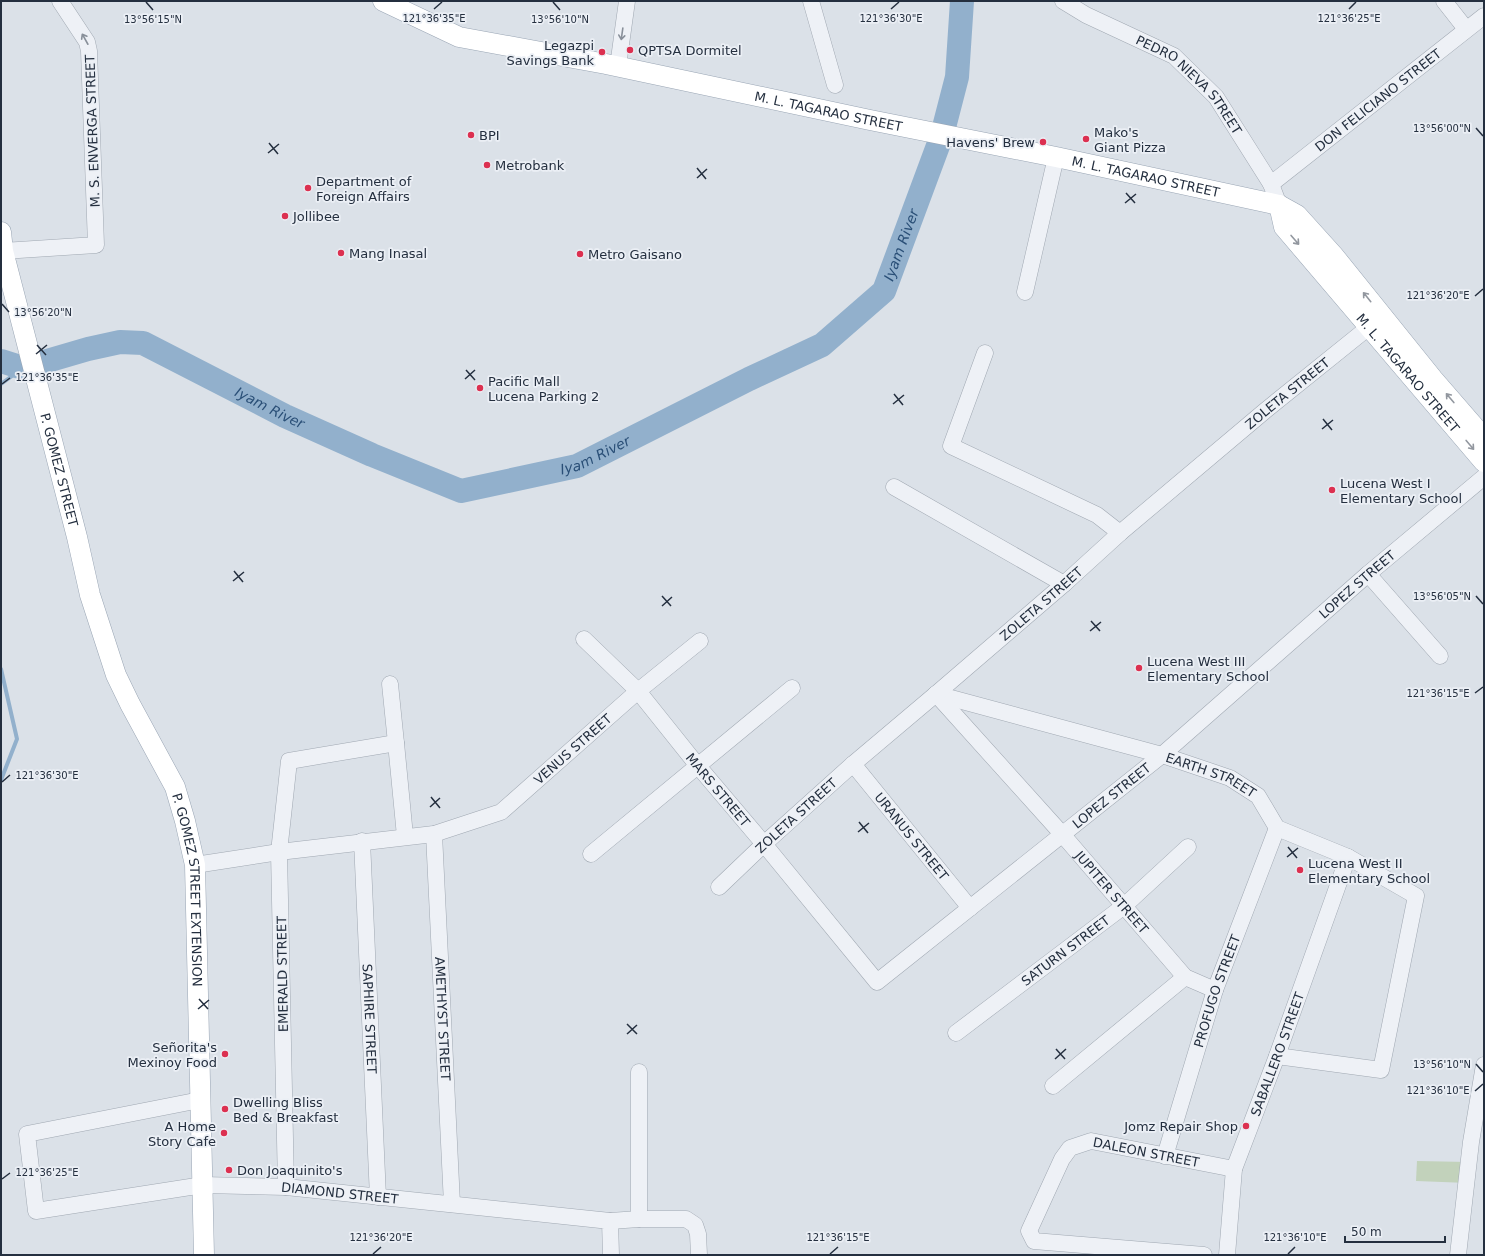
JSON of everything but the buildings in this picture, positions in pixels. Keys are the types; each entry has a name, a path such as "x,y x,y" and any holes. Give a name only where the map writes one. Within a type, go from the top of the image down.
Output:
{"main road":[{"name":"M. L. TAGARAO STREET","path":"383,1 459,37 618,66 912,129 1056,157 1279,206 1297,215 1334,256 1484,438"},
{"name":"M. L. TAGARAO STREET","path":"1279,206 1284,227 1484,462"},
{"name":"P. GOMEZ STREET","path":"2,242 77,537 90,595 116,674 130,704"},
{"name":"P. GOMEZ STREET EXTENSION","path":"130,704 175,787 185,821 195,865 204,1255"}],"street":[{"name":"M. S. ENVERGA STREET","path":"2,242 96,245 89,51 87,42 60,1"},
{"path":"618,66 627,1"},
{"path":"811,1 835,85"},
{"name":"PEDRO NIEVA STREET","path":"1063,1 1086,15 1174,56 1216,97 1271,184 1279,206"},
{"path":"1444,1 1466,29"},
{"name":"DON FELICIANO STREET","path":"1271,184 1484,16"},
{"path":"1025,292 1056,157"},
{"name":"ZOLETA STREET","path":"719,887 764,844 853,764 1064,584 1120,533 1266,410 1369,327"},
{"path":"985,353 951,446 1097,515 1120,533"},
{"name":"LOPEZ STREET","path":"877,982 1162,755 1368,574 1484,477"},
{"path":"894,487 1064,584"},
{"path":"1368,574 1440,656"},
{"name":"MARS STREET","path":"584,639 638,691 698,766 877,982"},
{"name":"VENUS STREET","path":"195,865 362,841 434,834 501,812 638,691 700,641"},
{"path":"390,684 404,836"},
{"path":"591,854 792,688"},
{"name":"EARTH STREET","path":"936,694 1162,755 1230,778 1258,796 1277,828"},
{"name":"JUPITER STREET","path":"936,694 1062,834 1185,977 1216,990"},
{"name":"EMERALD STREET","path":"286,1187 279,852 289,761 396,743"},
{"name":"URANUS STREET","path":"853,764 970,908"},
{"path":"1277,828 1348,857 1416,896 1382,1070 1277,1056"},
{"name":"PROFUGO STREET","path":"1165,1156 1216,990 1277,828"},
{"name":"AMETHYST STREET","path":"434,834 452,1204"},
{"name":"SAPHIRE STREET","path":"362,841 378,1197"},
{"name":"SATURN STREET","path":"956,1033 1124,906 1188,846"},
{"name":"SABALLERO STREET","path":"1227,1255 1234,1169 1277,1056 1348,857"},
{"path":"1053,1086 1185,977"},
{"path":"1458,1255 1471,1142 1484,1065"},
{"path":"639,1072 639,1219"},
{"name":"DIAMOND STREET","path":"200,1100 27,1134 36,1211 203,1185 286,1187 610,1221 639,1219 686,1220 695,1225 698,1234 699,1255"},
{"name":"DALEON STREET","path":"1204,1255 1034,1241 1029,1231 1062,1159 1070,1148 1091,1141 1234,1169"},
{"path":"610,1221 611,1255"}],"green space":[{"path":"1417,1161 1468,1162 1468,1183 1416,1181"}],"waterway":[{"name":"Iyam River","path":"1,361 23,368 88,349 120,342 143,343 285,416 372,455 461,491 577,466 749,379 822,345 884,291 942,135 957,77 962,1"},
{"path":"1,384 23,368"},
{"path":"1,669 17,739 1,780"}],"place":[{"name":"QPTSA Dormitel","path":"630,50"},
{"name":"Legazpi Savings Bank","path":"602,52"},
{"name":"BPI","path":"471,135"},
{"name":"Mako's Giant Pizza","path":"1086,139"},
{"name":"Havens' Brew","path":"1043,142"},
{"name":"Metrobank","path":"487,165"},
{"name":"Department of Foreign Affairs","path":"308,188"},
{"name":"Jollibee","path":"285,216"},
{"name":"Mang Inasal","path":"341,253"},
{"name":"Metro Gaisano","path":"580,254"},
{"name":"Pacific Mall Lucena Parking 2","path":"480,388"},
{"name":"Lucena West I Elementary School","path":"1332,490"},
{"name":"Lucena West III Elementary School","path":"1139,668"},
{"name":"Lucena West II Elementary School","path":"1300,870"},
{"name":"Señorita's Mexinoy Food","path":"225,1054"},
{"name":"Dwelling Bliss Bed & Breakfast","path":"225,1109"},
{"name":"Jomz Repair Shop","path":"1246,1126"},
{"name":"A Home Story Cafe","path":"224,1133"},
{"name":"Don Joaquinito's","path":"229,1170"}]}
